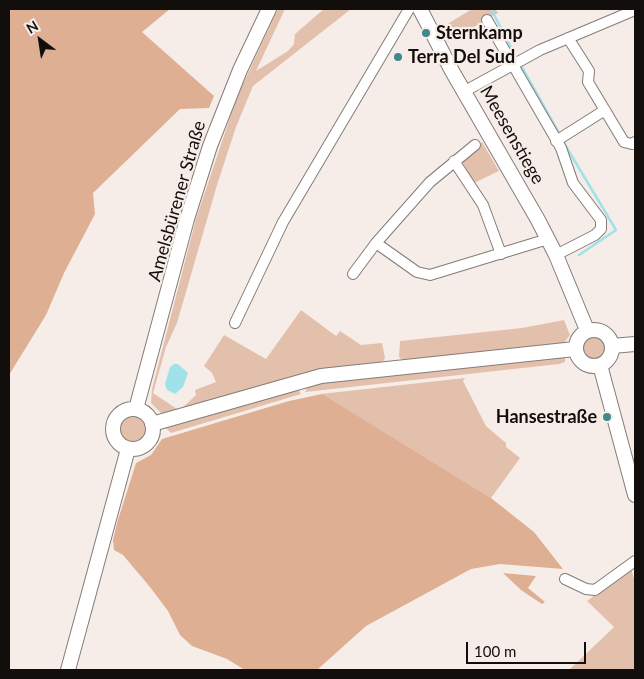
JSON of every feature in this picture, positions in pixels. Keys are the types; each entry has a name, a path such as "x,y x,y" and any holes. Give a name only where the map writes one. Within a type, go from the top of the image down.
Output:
{"main road":[{"name":"Amelsbürener Straße","path":"136,409 187,219 208,154 240,70 269,9"},
{"name":"Meesenstiege","path":"420,9 548,239 587,330"},
{"path":"594,329 604,332 612,346 608,359 600,365 591,366 582,362 575,349 577,339 587,330 594,329"},
{"path":"612,346 635,344"},
{"path":"152,424 280,386 321,376 575,349"},
{"path":"600,365 635,495"},
{"path":"136,409 147,415 152,424 153,432 147,444 141,448 128,449 116,440 113,425 122,413 136,409"},
{"path":"68,670 128,449"}],"street":[{"path":"235,323 283,222 409,9"},
{"path":"465,92 512,64 635,10"},
{"name":"Meesenstiege","path":"486,20 556,141 573,182 601,220 601,229 595,235 556,255"},
{"path":"568,38 589,71 588,82 624,142 632,144 635,142"},
{"path":"556,141 605,110"},
{"path":"353,274 376,243 415,197 454,161 475,145"},
{"path":"454,161 483,205 501,254"},
{"path":"376,243 424,275 437,274 548,239"},
{"path":"565,579 586,590 595,590 635,562"}],"shaded area":[{"path":"9,9 170,9 142,32 214,96 209,108 180,109 93,193 95,214 64,273 46,315 9,375"},
{"path":"278,9 285,9 256,71 288,51 294,44 295,34 324,9 351,9 253,86 236,127 217,185 177,323 166,347 153,393 177,409 182,408 196,395 195,390 216,382 212,373 204,366 224,335 266,359 301,310 336,336 340,331 361,345 382,343 385,358 381,365 162,414 151,403 152,389 196,219 237,97"},
{"path":"472,9 495,9 498,13 448,42 441,28"},
{"path":"482,142 499,171 474,183 462,161 463,157"},
{"path":"564,320 570,335 563,344 405,362 399,357 400,341 522,328"},
{"path":"594,335 603,338 606,347 603,356 594,359 585,356 582,347 585,338"},
{"path":"565,356 565,362 559,364 305,392 309,384"},
{"path":"465,378 463,381 486,426 506,443 506,447 520,458 491,498 321,394"},
{"path":"298,389 301,394 171,433 165,427"},
{"path":"322,394 491,498 534,532 563,569 500,564 471,569 366,626 317,670 245,670 227,659 192,646 180,635 168,611 150,587 123,555 114,550 113,540 117,523 136,463 151,455 162,439 289,401"},
{"path":"133,415 144,419 148,430 144,441 133,445 122,441 118,430 122,419"},
{"path":"631,568 635,583 635,670 569,670 614,627 587,601"},
{"path":"503,573 536,576 528,588 545,602 542,604 521,590"}],"water":[{"path":"178,364 188,373 183,387 175,394 167,390 165,384 170,367"}],"waterway":[{"path":"491,9 515,55"},
{"path":"522,67 559,133"},
{"path":"564,143 616,230 579,255"}],"place":[{"name":"Sternkamp","path":"426,33"},
{"name":"Terra Del Sud","path":"398,57"},
{"name":"Hansestraße","path":"607,417"}]}
